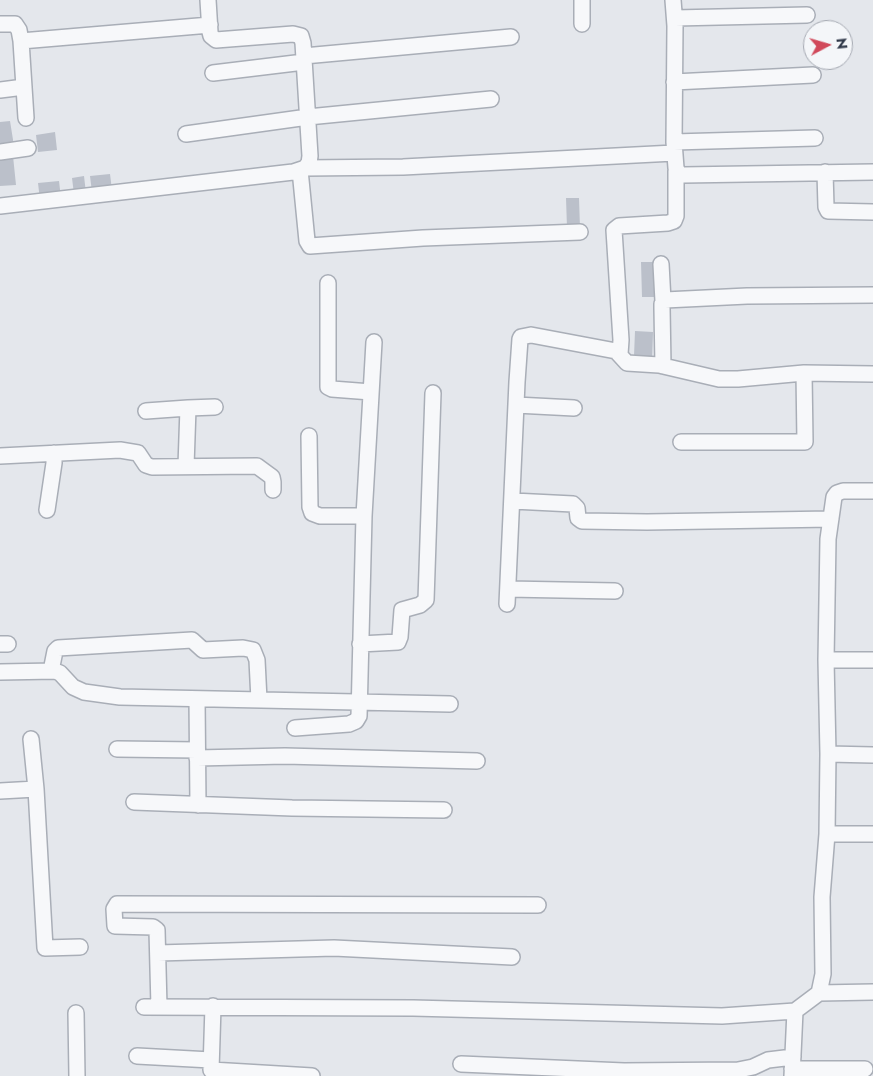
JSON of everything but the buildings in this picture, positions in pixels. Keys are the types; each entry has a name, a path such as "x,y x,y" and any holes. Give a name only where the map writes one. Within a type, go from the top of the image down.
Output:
{"street":[{"path":"208,0 211,36 216,40 298,34 302,39 310,156 309,163 302,169"},
{"path":"582,0 582,24"},
{"path":"620,354 622,340 614,230 620,226 668,224 674,221 676,216 674,148 675,18 673,0"},
{"path":"675,18 807,16"},
{"path":"0,24 11,23 18,26 21,42 26,118"},
{"path":"21,42 210,25"},
{"path":"213,73 304,59 512,37"},
{"path":"674,82 813,75"},
{"path":"0,90 24,87"},
{"path":"186,134 308,117 491,99"},
{"path":"0,206 302,169 403,167 814,138"},
{"path":"0,152 28,148"},
{"path":"302,169 307,241 310,246 424,238 580,232"},
{"path":"676,170 678,174 683,175 873,172"},
{"path":"825,172 826,207 828,211 873,212"},
{"path":"661,264 663,366"},
{"path":"328,283 328,387 332,389 371,392"},
{"path":"663,302 669,300 746,296 873,296"},
{"path":"507,604 516,405 520,339 523,335 616,352 627,363 663,366 706,377 728,380 804,373 873,374"},
{"path":"295,728 354,723 358,719 364,516 374,342"},
{"path":"681,442 805,442 804,373"},
{"path":"360,644 398,642 402,610 420,605 426,600 433,393"},
{"path":"516,405 574,408"},
{"path":"146,411 215,407"},
{"path":"186,466 188,408"},
{"path":"309,436 310,507 312,513 320,516 364,516"},
{"path":"0,456 120,450 138,453 146,465 152,467 257,466 272,476 273,490"},
{"path":"47,510 54,453"},
{"path":"819,992 823,974 822,897 827,834 826,660 828,539 834,497 837,493 843,491 873,491"},
{"path":"512,501 573,504 577,508 578,518 582,521 831,519"},
{"path":"508,589 615,591"},
{"path":"51,671 55,651 58,648 192,640 203,650 243,648 252,650 256,660 259,700"},
{"path":"826,660 873,660"},
{"path":"0,672 51,671 60,673 73,687 79,690 95,695 120,697 450,704"},
{"path":"197,699 198,805"},
{"path":"31,739 36,789 45,948 80,947"},
{"path":"117,749 197,754 477,761"},
{"path":"828,754 873,755"},
{"path":"0,791 36,789"},
{"path":"134,802 292,808 444,810"},
{"path":"827,834 873,834"},
{"path":"159,1007 156,928 115,926 114,909 116,905 538,905"},
{"path":"158,953 334,948 512,957"},
{"path":"144,1006 413,1008 722,1016 795,1011 819,992 873,992"},
{"path":"211,1069 213,1006"},
{"path":"792,1067 795,1011"},
{"path":"76,1013 77,1076"},
{"path":"137,1056 211,1069 312,1076"},
{"path":"461,1064 624,1071 738,1070 749,1069 768,1060 792,1067 865,1069"}]}
